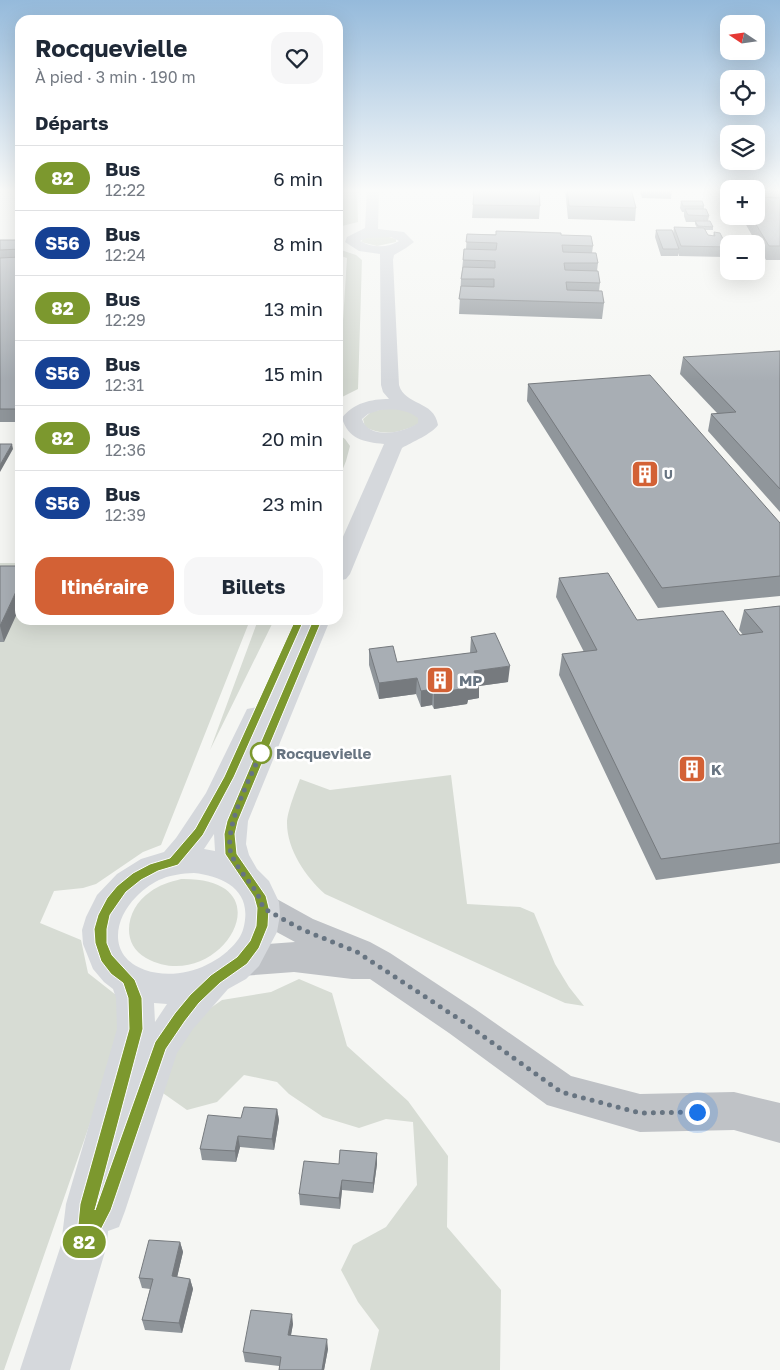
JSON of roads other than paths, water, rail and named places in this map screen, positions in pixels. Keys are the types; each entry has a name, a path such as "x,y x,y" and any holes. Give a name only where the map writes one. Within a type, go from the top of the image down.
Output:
{"main road":[{"path":"369,407 376,398 378,382 377,259 370,253"},
{"path":"387,253 390,385 392,392 408,406"},
{"path":"343,562 393,445 408,436 424,430 429,420 423,412 408,406 389,404 369,407 356,413 352,418 355,428 368,435 387,438 408,436"},
{"path":"343,524 373,454 373,444 368,435"},
{"path":"174,862 199,832 229,777 298,625"},
{"path":"84,1245 104,1210 160,1046 180,1017 255,944 262,926 263,908 260,896 231,854 230,834 232,821 316,625"},
{"path":"229,970 193,987 170,990 148,987 128,980 115,970 106,958 101,943 100,929 104,915 121,889 154,867 174,862 212,861 230,867 244,875"},
{"path":"45,1370 84,1245 88,1204 136,1029 135,998 128,980"}],"street":[{"path":"263,908 301,929 357,952 377,964 462,1021 561,1092 640,1113 734,1111 780,1123"},
{"path":"229,970 282,957 312,958 348,965 377,964"}],"place":[{"name":"U","path":"645,474"},
{"name":"MP","path":"440,680"},
{"name":"Rocquevielle","path":"261,753"},
{"name":"K","path":"692,769"}]}
